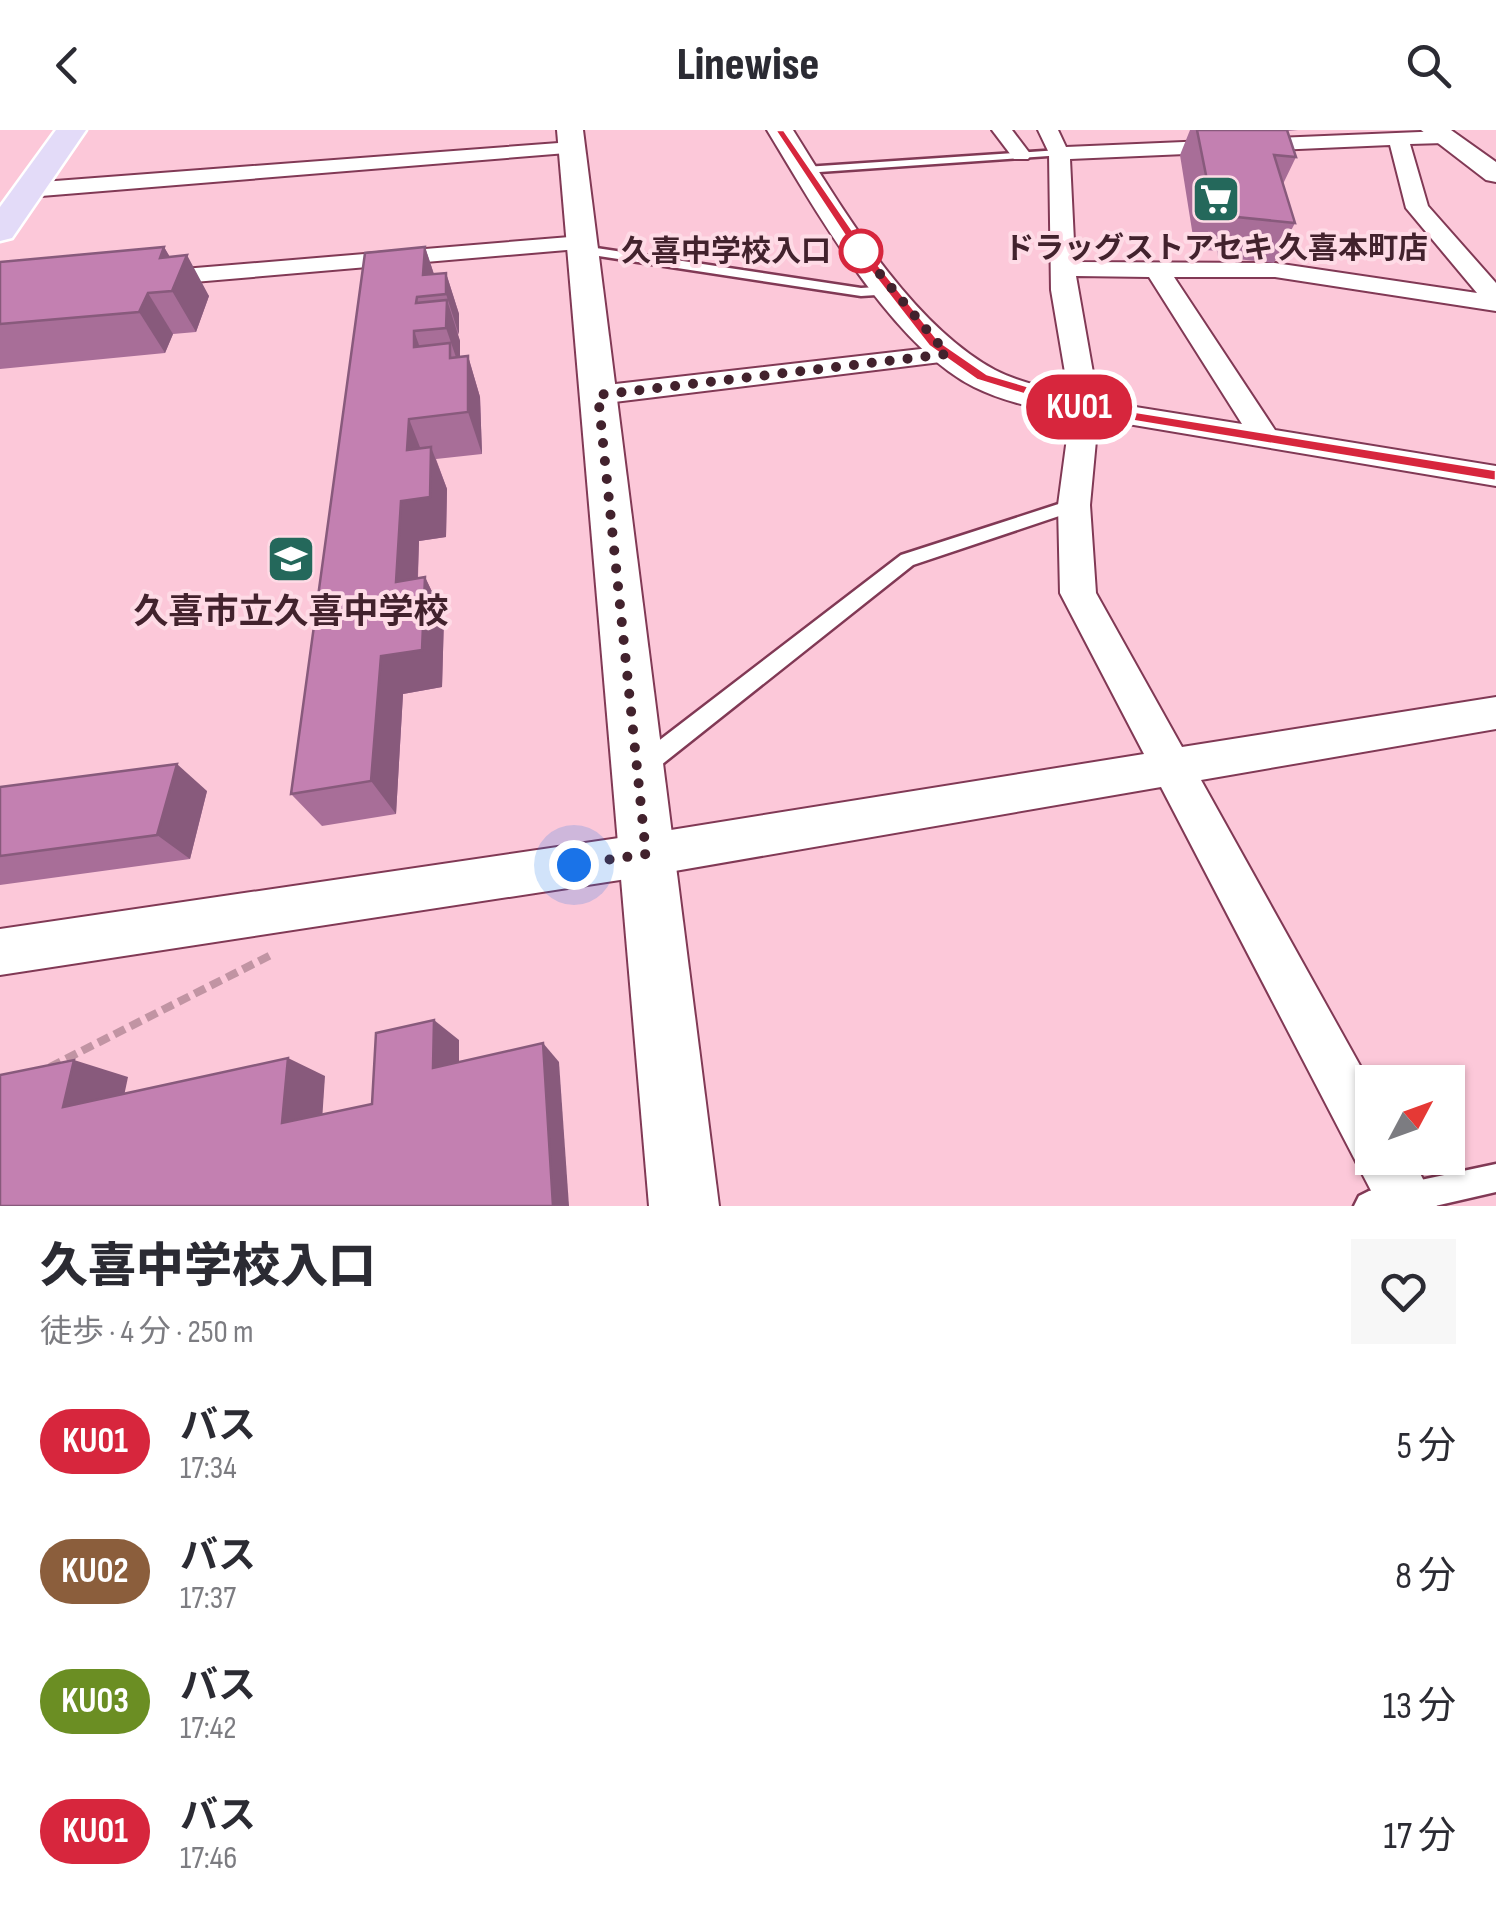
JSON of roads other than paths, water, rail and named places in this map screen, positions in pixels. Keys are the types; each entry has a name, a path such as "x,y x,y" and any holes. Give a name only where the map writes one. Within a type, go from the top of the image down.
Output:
{"main road":[{"path":"0,231 72,130"}],"street":[{"path":"780,130 892,290 947,354 982,377 1085,408 1496,476"},
{"path":"1002,130 1020,155"},
{"path":"1355,1107 1078,593 1074,505 1085,408 1064,290 1066,269 1054,141 1398,138 1439,134 1484,157 1496,174"},
{"path":"1398,138 1417,208 1496,301"},
{"path":"29,190 571,139 684,1206"},
{"path":"116,282 583,246"},
{"path":"1066,269 1276,270 1496,301"},
{"path":"1158,271 1266,438"},
{"path":"598,395 947,354"},
{"path":"0,952 646,854 1496,713"}],"lane":[{"path":"805,170 1020,155 1054,141"},
{"path":"583,246 860,292 892,290"},
{"path":"637,770 907,560 1074,505"},
{"path":"1392,1192 1496,1178"}],"place":[{"name":"ドラッグストアセキ 久喜本町店","path":"1216,199"},
{"name":"久喜中学校入口","path":"861,251"},
{"name":"久喜市立久喜中学校","path":"291,559"}]}
